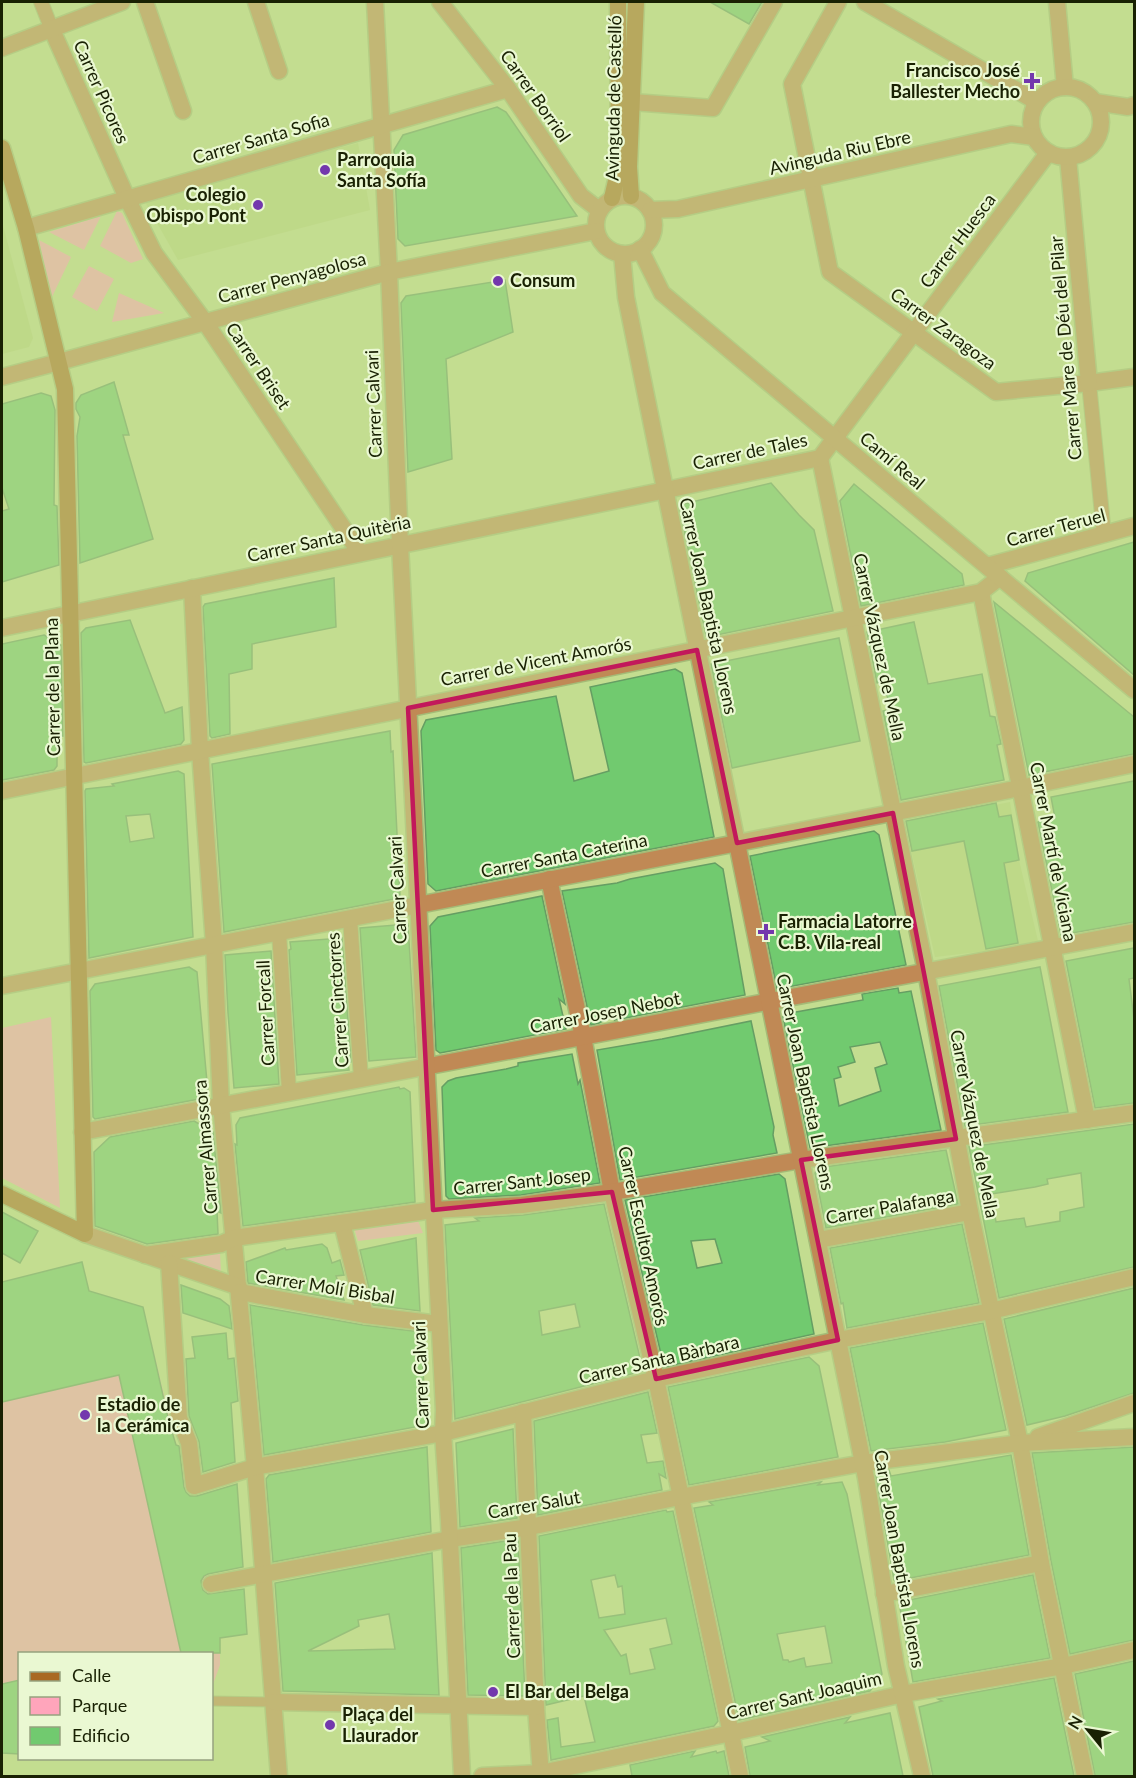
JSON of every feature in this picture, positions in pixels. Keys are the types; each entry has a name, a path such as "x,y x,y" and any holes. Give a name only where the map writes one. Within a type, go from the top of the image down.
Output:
{"main road":[{"name":"Avinguda de Castelló","path":"606,204 619,168 618,2"},
{"name":"Avinguda de Castelló","path":"631,196 629,167 636,2"},
{"name":"Carrer de la Plana","path":"2,148 26,228 65,389 85,1234"},
{"path":"2,1194 85,1234"}],"street":[{"name":"Carrer Picores","path":"41,2 127,198"},
{"path":"2,48 123,2"},
{"path":"145,2 183,111"},
{"path":"256,2 279,71"},
{"name":"Carrer Calvari","path":"375,2 444,1410 443,1433 462,1776"},
{"name":"Carrer Borriol","path":"440,2 508,89 581,196 606,204"},
{"path":"632,102 713,108 774,2"},
{"name":"Carrer Zaragoza","path":"838,2 792,84 831,272 996,392 1134,377"},
{"path":"865,2 1037,102"},
{"path":"1057,2 1065,87"},
{"path":"1065,87 1087,94 1095,102 1100,113 1101,124 1094,144 1078,156 1068,158 1048,153 1040,146 1034,137 1031,119 1037,102 1045,94 1065,87"},
{"name":"Carrer Santa Sofia","path":"26,228 508,89"},
{"path":"1095,102 1131,106"},
{"path":"1101,124 1131,106"},
{"name":"Avinguda Riu Ebre","path":"1011,134 1031,119"},
{"name":"Avinguda Riu Ebre","path":"652,218 678,209 1011,134 1034,137"},
{"name":"Carrer Huesca","path":"834,438 1048,153"},
{"name":"Carrer Mare de Déu del Pilar","path":"1068,158 1104,535"},
{"path":"621,196 631,196 645,203 652,218 652,235 640,249 622,254 605,246 596,231 597,217 606,204 621,196"},
{"name":"Carrer Briset","path":"127,198 154,253 205,322 360,553"},
{"name":"Carrer Penyagolosa","path":"2,378 389,272 596,231"},
{"name":"Camí Real","path":"640,249 662,293 1134,690"},
{"name":"Carrer Joan Baptista Llorens","path":"622,254 626,297 863,1463 896,1666 922,1776"},
{"name":"Carrer de Tales","path":"665,490 820,458 834,438"},
{"name":"Carrer Vázquez de Mella","path":"820,458 926,971 970,1212 1020,1443 1041,1563 1085,1776"},
{"path":"802,461 824,479"},
{"name":"Carrer Santa Quitèria","path":"2,628 665,490"},
{"name":"Carrer Teruel","path":"987,566 1134,526"},
{"name":"Carrer de Vicent Amorós","path":"2,791 981,592 1000,577"},
{"name":"Carrer Almassora","path":"192,588 200,751 214,944 221,1106 255,1467 273,1702"},
{"name":"Carrer Martí de Viciana","path":"981,592 1087,1120"},
{"name":"Carrer Santa Caterina","path":"2,986 1134,764"},
{"name":"Carrer Escultor Amorós","path":"549,879 583,1037 612,1192 656,1379 740,1776"},
{"name":"Carrer Cinctorres","path":"350,918 361,1079"},
{"name":"Carrer Forcall","path":"279,932 289,1092"},
{"name":"Carrer Josep Nebot","path":"82,1132 1134,932"},
{"name":"Carrer Sant Josep","path":"234,1238 433,1210 522,1205 801,1160 1134,1113"},
{"name":"Carrer Palafanga","path":"818,1240 970,1212"},
{"path":"342,1223 364,1315"},
{"name":"Carrer Molí Bisbal","path":"85,1234 239,1290 364,1315 439,1324"},
{"path":"145,1255 221,1244 234,1238"},
{"name":"Carrer Santa Bàrbara","path":"169,1263 179,1418 189,1443 194,1486 255,1467 443,1433 656,1379 838,1340 991,1311 1134,1278"},
{"path":"1020,1443 1134,1403"},
{"name":"Carrer de la Pau","path":"524,1412 536,1707"},
{"path":"1020,1443 1134,1437"},
{"name":"Carrer Salut","path":"211,1584 450,1539 529,1527 863,1463 1020,1443"},
{"path":"884,1594 1041,1563"},
{"name":"Carrer Sant Joaquim","path":"482,1776 541,1774 903,1694 1063,1666 1134,1650"},
{"path":"279,1776 273,1702 536,1707 541,1774"}],"lane":[{"path":"213,1701 273,1702"}],"highlighted area":[{"path":"697,650 737,843 893,813 956,1139 801,1160 838,1340 656,1379 612,1192 433,1210 408,708"}],"shaded area":[{"name":"Colegio Obispo Pont","path":"358,143 370,210 178,260 144,200"},
{"path":"2,222 33,338 29,347 2,354"},
{"path":"1010,802 1019,860 1038,941 986,951 935,957 905,823"}],"green space":[{"path":"117,211 122,213 143,259 131,263 100,246"},
{"path":"101,216 84,250 49,232"},
{"path":"39,240 71,257 51,299"},
{"path":"89,266 114,279 97,311 72,297"},
{"path":"119,293 164,313 112,322"},
{"path":"51,1017 60,1208 2,1178 2,1028"},
{"path":"418,1221 423,1233 358,1241 354,1228"},
{"path":"220,1253 221,1272 182,1259"},
{"name":"Estadio de la Cerámica","path":"82,1262 89,1291 143,1307 220,1638 220,1665 213,1684 213,1652 18,1652 18,1754 2,1753 2,1282"}],"building":[{"path":"710,2 762,2 749,24"},
{"path":"497,107 506,112 577,216 405,246 398,239 394,150 403,135"},
{"path":"505,280 513,332 446,359 452,459 408,472 401,303 406,296"},
{"path":"114,382 129,435 123,435 153,539 80,563 77,436 80,417 76,403 81,395"},
{"path":"41,393 51,396 55,410 54,505 57,506 59,565 2,582 2,511 9,509 2,488 2,404"},
{"path":"771,483 814,530 833,611 707,637 679,505"},
{"path":"854,484 962,574 964,585 861,606 840,501"},
{"path":"1134,542 1134,675 1025,581 1028,573"},
{"path":"334,578 336,627 252,644 252,669 229,674 230,734 212,738 210,736 203,607 205,604"},
{"path":"994,602 1134,717 1134,754 1029,775"},
{"path":"130,620 165,713 182,707 184,740 181,744 86,763 84,762 81,633 86,628"},
{"path":"914,622 928,684 982,674 990,716 995,717 1001,744 997,745 1004,780 901,800 883,711 891,709 883,682 877,683 867,632"},
{"path":"44,635 61,645 63,736 57,737 57,766 54,770 2,780 2,644"},
{"path":"839,638 860,741 732,768 711,664"},
{"path":"675,669 682,673 714,837 436,891 428,884 421,731 426,720 556,696 574,781 609,771 590,687"},
{"path":"390,731 391,752 393,751 399,898 224,932 212,764"},
{"path":"178,771 184,774 193,937 89,958 85,791 86,789 114,786 112,784","holes":["150,814 154,838 130,842 126,816"]},
{"path":"1134,781 1134,922 1061,935 1038,822 1055,818 1051,797"},
{"path":"996,803 999,817 1011,815 1019,860 1004,863 1018,943 986,949 964,841 912,851 906,821"},
{"path":"874,831 879,835 906,965 777,989 750,856"},
{"path":"715,863 723,869 745,995 615,1020 619,1013 591,1025 562,891 617,883"},
{"path":"542,896 565,1004 559,999 566,1029 440,1053 436,1050 430,926 438,917"},
{"path":"408,924 416,1057 369,1061 360,928"},
{"path":"342,938 351,1062 348,1063 349,1070 297,1075 290,942"},
{"path":"1134,948 1134,978 1129,979 1134,1019 1134,1103 1095,1108 1066,961"},
{"path":"271,951 279,1084 234,1088 225,955"},
{"path":"189,967 197,972 208,1093 204,1098 95,1119 93,1117 90,991 95,984"},
{"path":"1040,967 1068,1112 965,1126 939,986"},
{"path":"898,988 899,993 911,991 941,1130 810,1148 783,1017 785,1014 863,1000 862,994","holes":["880,1042 887,1064 875,1068 881,1091 839,1106 834,1079 841,1077 838,1067 855,1062 850,1047"]},
{"path":"751,1021 774,1127 773,1135 777,1153 620,1180 597,1050"},
{"path":"572,1054 578,1084 580,1080 600,1183 521,1195 449,1199 446,1196 442,1087 448,1081 456,1078 506,1069 518,1066 518,1063"},
{"path":"399,1087 410,1092 415,1202 243,1226 235,1144 237,1145 236,1125 240,1118"},
{"path":"194,1121 213,1132 221,1213 217,1211 218,1234 147,1244 95,1226 94,1152 110,1137"},
{"path":"1134,1124 1134,1267 999,1298 969,1147","holes":["1081,1173 1084,1207 1060,1212 1060,1221 1026,1227 1024,1218 996,1222 991,1194 1048,1184 1047,1179"]},
{"path":"946,1150 958,1204 826,1228 815,1173 817,1168"},
{"path":"779,1174 785,1179 814,1334 664,1367 625,1200","holes":["715,1239 722,1263 697,1268 691,1241"]},
{"path":"604,1204 643,1371 455,1419 445,1225 479,1221 475,1218 523,1215","holes":["575,1304 580,1327 542,1335 539,1311"]},
{"path":"2,1212 38,1231 20,1263 2,1253"},
{"path":"962,1224 979,1303 847,1328 830,1248"},
{"path":"416,1238 420,1311 373,1305 360,1250"},
{"path":"322,1244 327,1248 332,1263 340,1260 344,1275 336,1276 344,1300 248,1283 246,1262 285,1248 286,1250"},
{"path":"82,1262 89,1291 143,1307 169,1422 176,1445 179,1446 186,1492 190,1496 197,1496 237,1484 243,1567 208,1574 201,1581 203,1590 208,1594 244,1589 247,1634 220,1638 220,1653 181,1652 119,1375 2,1402 2,1282"},
{"path":"181,1285 220,1299 229,1306 232,1329 183,1313"},
{"path":"1134,1288 1134,1393 1065,1416 1027,1425 1004,1319"},
{"path":"250,1305 363,1325 421,1332 426,1425 264,1455"},
{"path":"983,1323 1006,1430 945,1442 871,1451 850,1348"},
{"path":"226,1333 228,1359 234,1358 238,1401 231,1403 235,1462 203,1472 199,1442 189,1416 186,1359 195,1358 192,1337"},
{"path":"809,1357 819,1366 838,1457 689,1485 668,1387"},
{"path":"648,1392 657,1433 641,1435 647,1463 663,1461 666,1478 659,1474 662,1490 538,1515 534,1421"},
{"path":"513,1429 517,1518 460,1527 456,1443"},
{"path":"427,1447 431,1532 273,1562 266,1479 269,1475"},
{"path":"1134,1447 1134,1640 1070,1654 1032,1453"},
{"path":"1011,1455 1029,1555 895,1581 876,1476 879,1472 889,1470 891,1476"},
{"path":"821,1482 818,1485 842,1482 847,1494 882,1674 870,1691 739,1720 694,1508 713,1505 709,1502","holes":["825,1626 832,1663 806,1667 804,1658 789,1662 783,1660 777,1634"]},
{"path":"666,1510 667,1512 673,1511 718,1721 714,1726 551,1760 547,1720 558,1718 561,1747 595,1742 584,1696 546,1705 539,1536","holes":["615,1575 618,1587 622,1586 625,1614 599,1618 591,1580","666,1618 672,1644 650,1649 655,1669 630,1674 626,1654 621,1656 604,1630"]},
{"path":"518,1539 525,1696 468,1695 461,1548"},
{"path":"432,1553 439,1695 283,1691 275,1583","holes":["389,1614 395,1649 308,1651 359,1626 358,1620"]},
{"path":"1033,1575 1050,1658 913,1682 899,1602"},
{"path":"1134,1661 1134,1776 1095,1776 1075,1674"},
{"path":"1054,1678 1074,1776 933,1776 919,1707 942,1701 938,1699"},
{"path":"18,1680 18,1754 2,1753 2,1684"},
{"path":"890,1713 903,1776 750,1776 745,1747 770,1741 762,1737 850,1717 845,1723"},
{"path":"695,1751 691,1757 724,1751 729,1776 632,1776 630,1765"}],"place":[{"name":"Francisco José Ballester Mecho","path":"1032,81"},
{"name":"Parroquia Santa Sofía","path":"325,170"},
{"name":"Colegio Obispo Pont","path":"258,205"},
{"name":"Consum","path":"498,281"},
{"name":"Farmacia Latorre C.B. Vila-real","path":"766,932"},
{"name":"Estadio de la Cerámica","path":"85,1415"},
{"name":"El Bar del Belga","path":"493,1692"},
{"name":"Plaça del Llaurador","path":"330,1725"}]}
